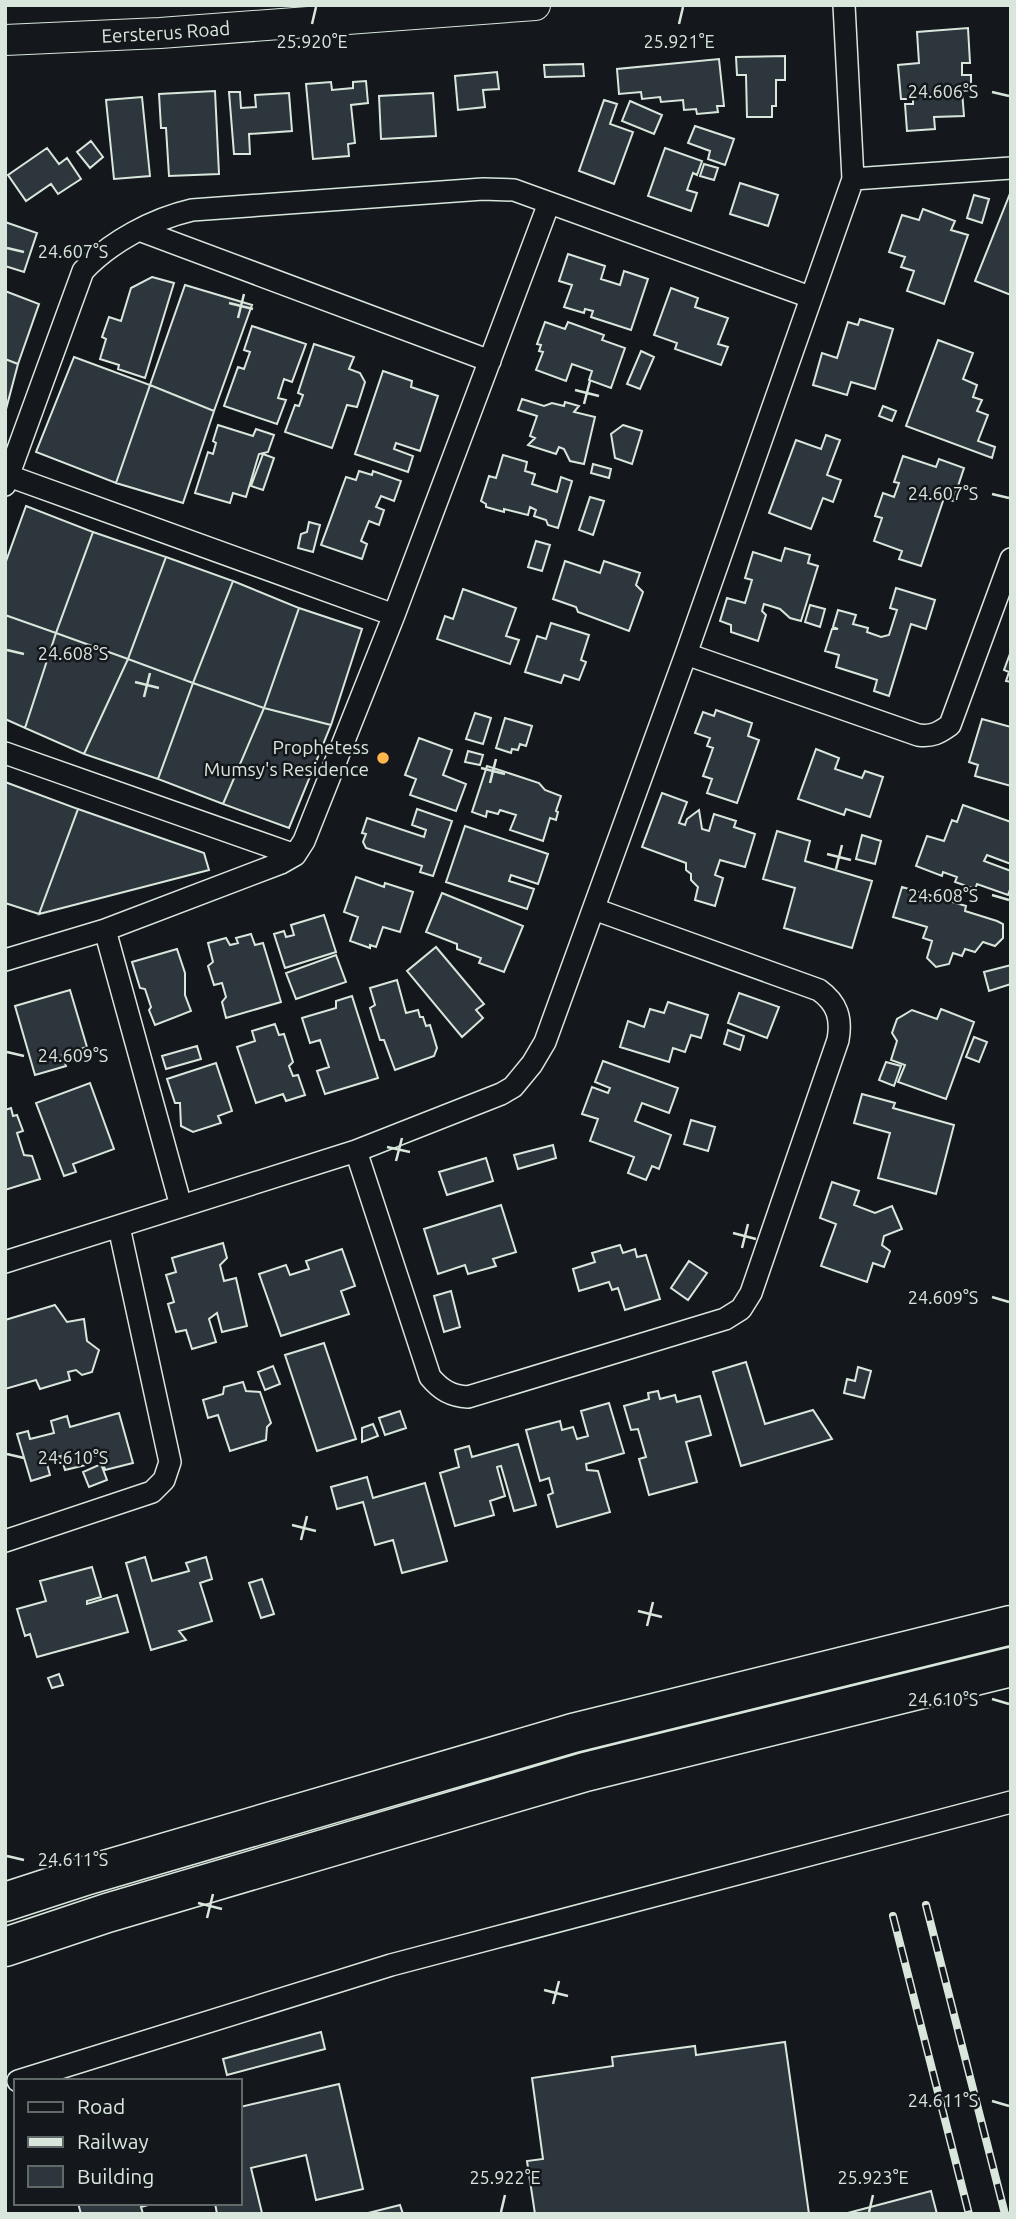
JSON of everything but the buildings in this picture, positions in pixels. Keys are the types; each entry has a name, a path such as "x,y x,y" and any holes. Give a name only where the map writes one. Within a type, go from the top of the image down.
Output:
{"highway":[{"path":"5,1902 88,1875 573,1733 1011,1625"},
{"path":"5,1947 107,1913 585,1772 1011,1667"}],"street":[{"path":"5,1262 356,1151 500,1094 513,1087 532,1064 545,1042 594,909 853,179 844,5"},
{"name":"Eersterus Road","path":"5,40 160,33 523,6"},
{"path":"853,179 1011,168"},
{"path":"394,615 7,481 83,271 92,261 139,230 191,210 469,190 514,190 810,298"},
{"path":"5,960 105,930 281,863 295,855 304,841 394,615 549,203"},
{"path":"139,230 490,361"},
{"path":"686,653 918,735 929,736 950,725 1011,559"},
{"path":"5,753 295,855"},
{"path":"356,1151 430,1377 453,1396 468,1397 725,1319 741,1309 751,1293 838,1040 841,1026 838,1010 831,999 819,990 594,909"},
{"path":"105,930 181,1206"},
{"path":"5,1541 152,1492 164,1480 170,1462 119,1227"},
{"path":"23,2079 391,1965 1011,1802"}],"railway":[{"path":"926,1905 1005,2214"},
{"path":"893,1916 969,2214"}],"place":[{"name":"Prophetess Mumsy's Residence","path":"383,758"}]}
